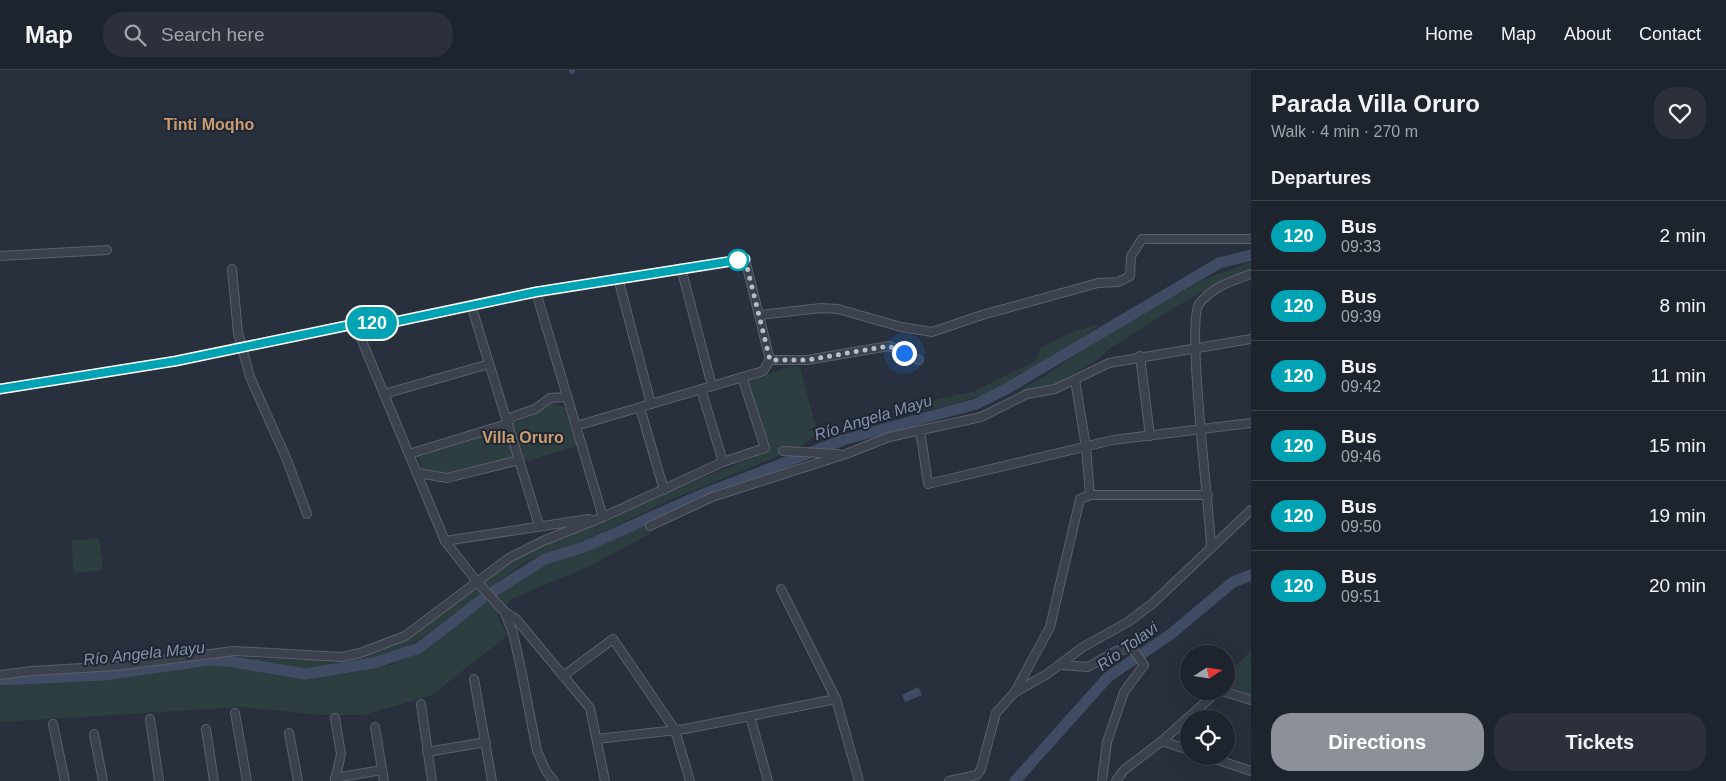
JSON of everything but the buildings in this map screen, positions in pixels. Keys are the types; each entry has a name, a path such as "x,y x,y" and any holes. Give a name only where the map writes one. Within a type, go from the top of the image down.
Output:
{"street":[{"path":"760,315 821,308 838,309 902,327 932,332 982,314 1059,293 1098,284 1118,282 1130,276 1131,256 1142,239 1251,239"},
{"path":"0,256 107,250"},
{"path":"0,389 176,361 355,324 394,322 536,292 745,259 770,360 763,371 576,426"},
{"path":"681,268 712,386"},
{"path":"232,269 238,333 250,377 287,460 307,514"},
{"path":"1211,548 1195,324 1198,305 1223,283 1251,274"},
{"path":"618,278 651,404"},
{"path":"536,292 603,517"},
{"path":"471,305 539,525"},
{"path":"355,324 445,541 478,583 504,610 516,619 590,708 605,781"},
{"path":"650,526 712,497 846,454 889,438 981,416 1026,394 1055,390 1109,363 1140,356 1196,350 1251,339"},
{"path":"770,360 807,360 889,346 919,360"},
{"path":"1140,356 1150,436"},
{"path":"384,394 489,364"},
{"path":"0,675 32,670 116,666 234,651 342,657 360,653 405,636 450,601 478,583 508,558 562,532 603,517 723,462 765,448 742,377"},
{"path":"1075,380 1086,447 1090,495"},
{"path":"701,389 723,462"},
{"path":"409,454 507,424 512,417 535,409 550,398 568,397"},
{"path":"640,408 664,490"},
{"path":"920,430 928,484 1113,440 1251,423"},
{"path":"783,451 846,454"},
{"path":"418,473 447,478 519,460"},
{"path":"949,781 977,775 981,769 996,713 1014,693 1050,627 1080,499 1090,495 1208,495"},
{"path":"1014,693 1060,665 1083,647 1128,622 1153,603 1251,510"},
{"path":"445,541 539,525 603,517"},
{"path":"781,588 836,699 859,781"},
{"path":"504,610 522,669 537,751 546,772 554,781"},
{"path":"563,676 614,639 675,730 690,781"},
{"path":"1060,665 1088,667 1116,651 1132,648 1144,665 1124,692 1107,742 1102,781"},
{"path":"474,679 492,781"},
{"path":"1235,695 1251,700"},
{"path":"597,739 675,730 836,699"},
{"path":"1116,781 1124,770 1162,741 1208,700"},
{"path":"421,704 432,781"},
{"path":"235,713 247,781"},
{"path":"750,716 768,781"},
{"path":"335,718 341,754 335,779 382,770"},
{"path":"150,719 159,781"},
{"path":"53,724 65,781"},
{"path":"375,727 384,781"},
{"path":"206,729 214,781"},
{"path":"290,733 298,781"},
{"path":"94,734 103,781"},
{"path":"1162,741 1180,747"},
{"path":"427,752 486,742"},
{"path":"1233,765 1251,771"}],"shaded area":[{"path":"1251,262 1251,270 1224,279 1167,312 1109,349 1097,360 1052,386 1018,391 1042,378 1108,333 1205,279"},
{"path":"1100,324 1080,339 987,394 942,407 913,412 926,402 975,391 1036,361 1040,348 1070,333"},
{"path":"793,366 800,367 816,427 807,431 820,431 799,448 673,499 584,541 525,562 419,640 398,650 373,659 306,670 230,657 339,661 354,658 408,639 508,563 550,541 607,521 664,493 762,454 769,445 748,380"},
{"path":"553,403 564,407 577,446 524,462 511,424 532,416 546,405"},
{"path":"505,428 514,458 448,474 423,471 417,456"},
{"path":"649,521 651,533 592,565 511,599 504,611 497,615 508,635 432,695 364,715 323,715 242,707 0,722 0,686 107,678 197,666 228,665 306,678 351,673 393,664 421,652 476,608 519,578 544,565 589,549 630,525"},
{"path":"99,538 101,552 96,553 101,553 103,570 74,573 71,541"},
{"path":"1251,651 1251,695 1235,690 1235,666"}],"water":[{"path":"918,687 922,695 905,702 902,695"}],"waterway":[{"name":"Río Angela Mayu","path":"494,591 545,559 584,547 696,497 843,440 976,404 1008,388 1219,263 1251,255"},
{"name":"Río Tolavi","path":"1015,781 1108,677 1171,634 1233,582 1251,575"},
{"name":"Río Angela Mayu","path":"0,680 103,675 209,660 228,661 305,674 374,663 419,648 481,600"}],"bus line":[{"name":"120","path":"0,389 176,361 355,324 394,322 536,292 745,259"}],"district":[{"name":"Tinti Moqho","path":"209,124"},
{"name":"Villa Oruro","path":"523,437"}],"route":[{"path":"738,260 745,259 770,360 807,360 889,346 904,353"}]}
